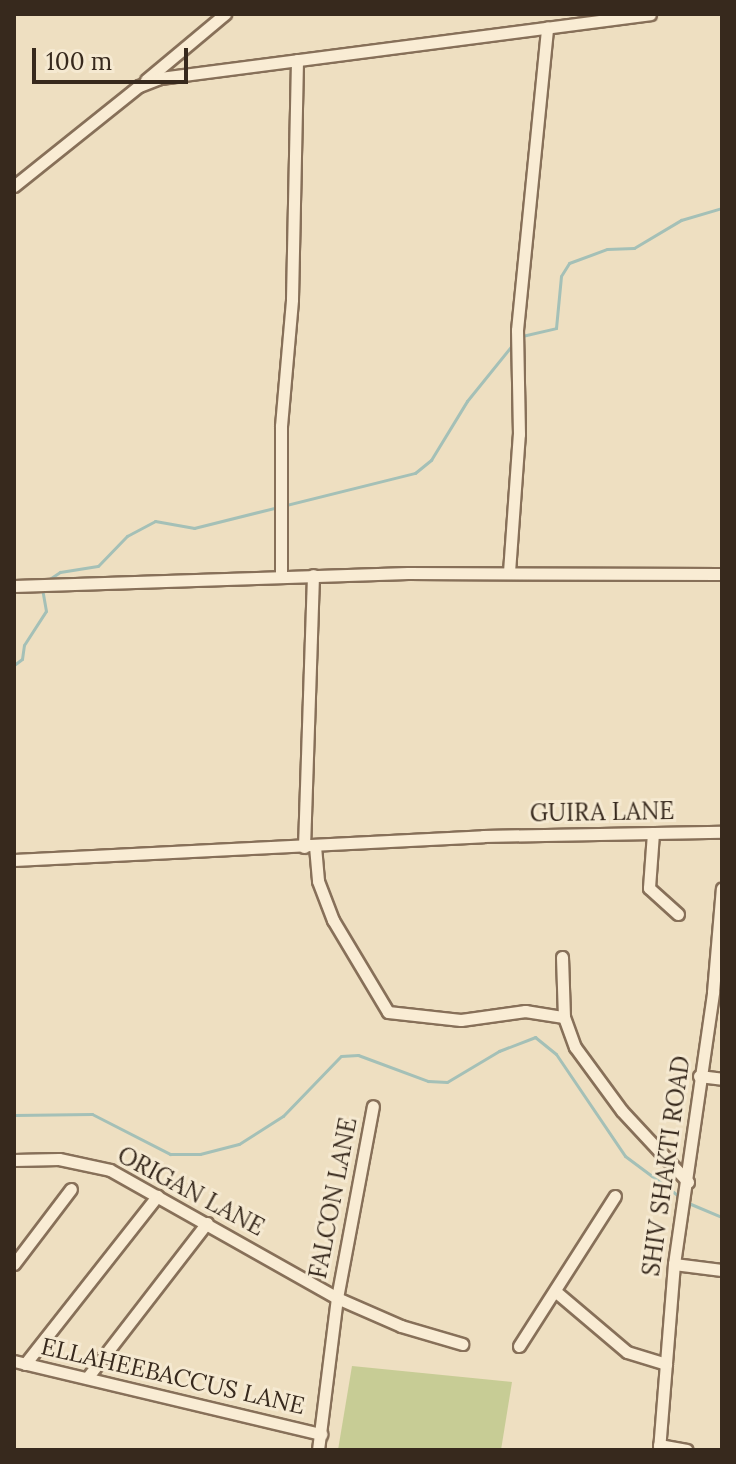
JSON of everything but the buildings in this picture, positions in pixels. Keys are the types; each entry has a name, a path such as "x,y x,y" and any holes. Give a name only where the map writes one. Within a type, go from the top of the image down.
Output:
{"street":[{"path":"14,186 225,14"},
{"path":"139,86 189,73 650,14"},
{"path":"509,572 519,434 517,330 547,27"},
{"path":"281,576 281,426 292,299 297,60"},
{"path":"14,586 313,575 509,572 722,574"},
{"path":"313,575 310,847 318,881 333,920 388,1012 461,1020 525,1011 564,1017"},
{"name":"GUIRA LANE","path":"14,860 483,836 722,832"},
{"path":"653,833 649,888 678,914"},
{"name":"SHIV SHAKTI ROAD","path":"659,1448 674,1264 687,1188 699,1076 718,992 722,888"},
{"path":"562,957 564,1017 575,1047 622,1111 687,1188"},
{"path":"699,1076 722,1079"},
{"name":"FALCON LANE","path":"318,1450 337,1298 373,1106"},
{"name":"ORIGAN LANE","path":"14,1160 89,1163 207,1223 337,1298 401,1326 462,1344"},
{"path":"14,1264 71,1189"},
{"path":"20,1362 157,1196"},
{"path":"519,1346 615,1196"},
{"path":"87,1378 207,1223"},
{"path":"674,1264 722,1270"},
{"path":"555,1291 627,1352 666,1364"},
{"name":"ELLAHEEBACCUS LANE","path":"20,1362 321,1434"},
{"path":"659,1448 687,1450"}],"green space":[{"path":"352,1366 512,1382 501,1450 338,1450"}],"waterway":[{"path":"522,336 556,328 561,276 569,263 607,249 634,248 681,220 722,208"},
{"path":"45,582 60,572 98,566 127,536 155,521 194,528 415,473 431,460 467,401 513,344"},
{"path":"14,665 22,659 24,645 46,611 42,589"},
{"path":"14,1115 92,1114 170,1154 200,1154 239,1144 283,1116 341,1056 358,1055 428,1081 447,1082 499,1051 535,1037 556,1054 625,1156 680,1197"},
{"path":"686,1202 722,1217"}]}
